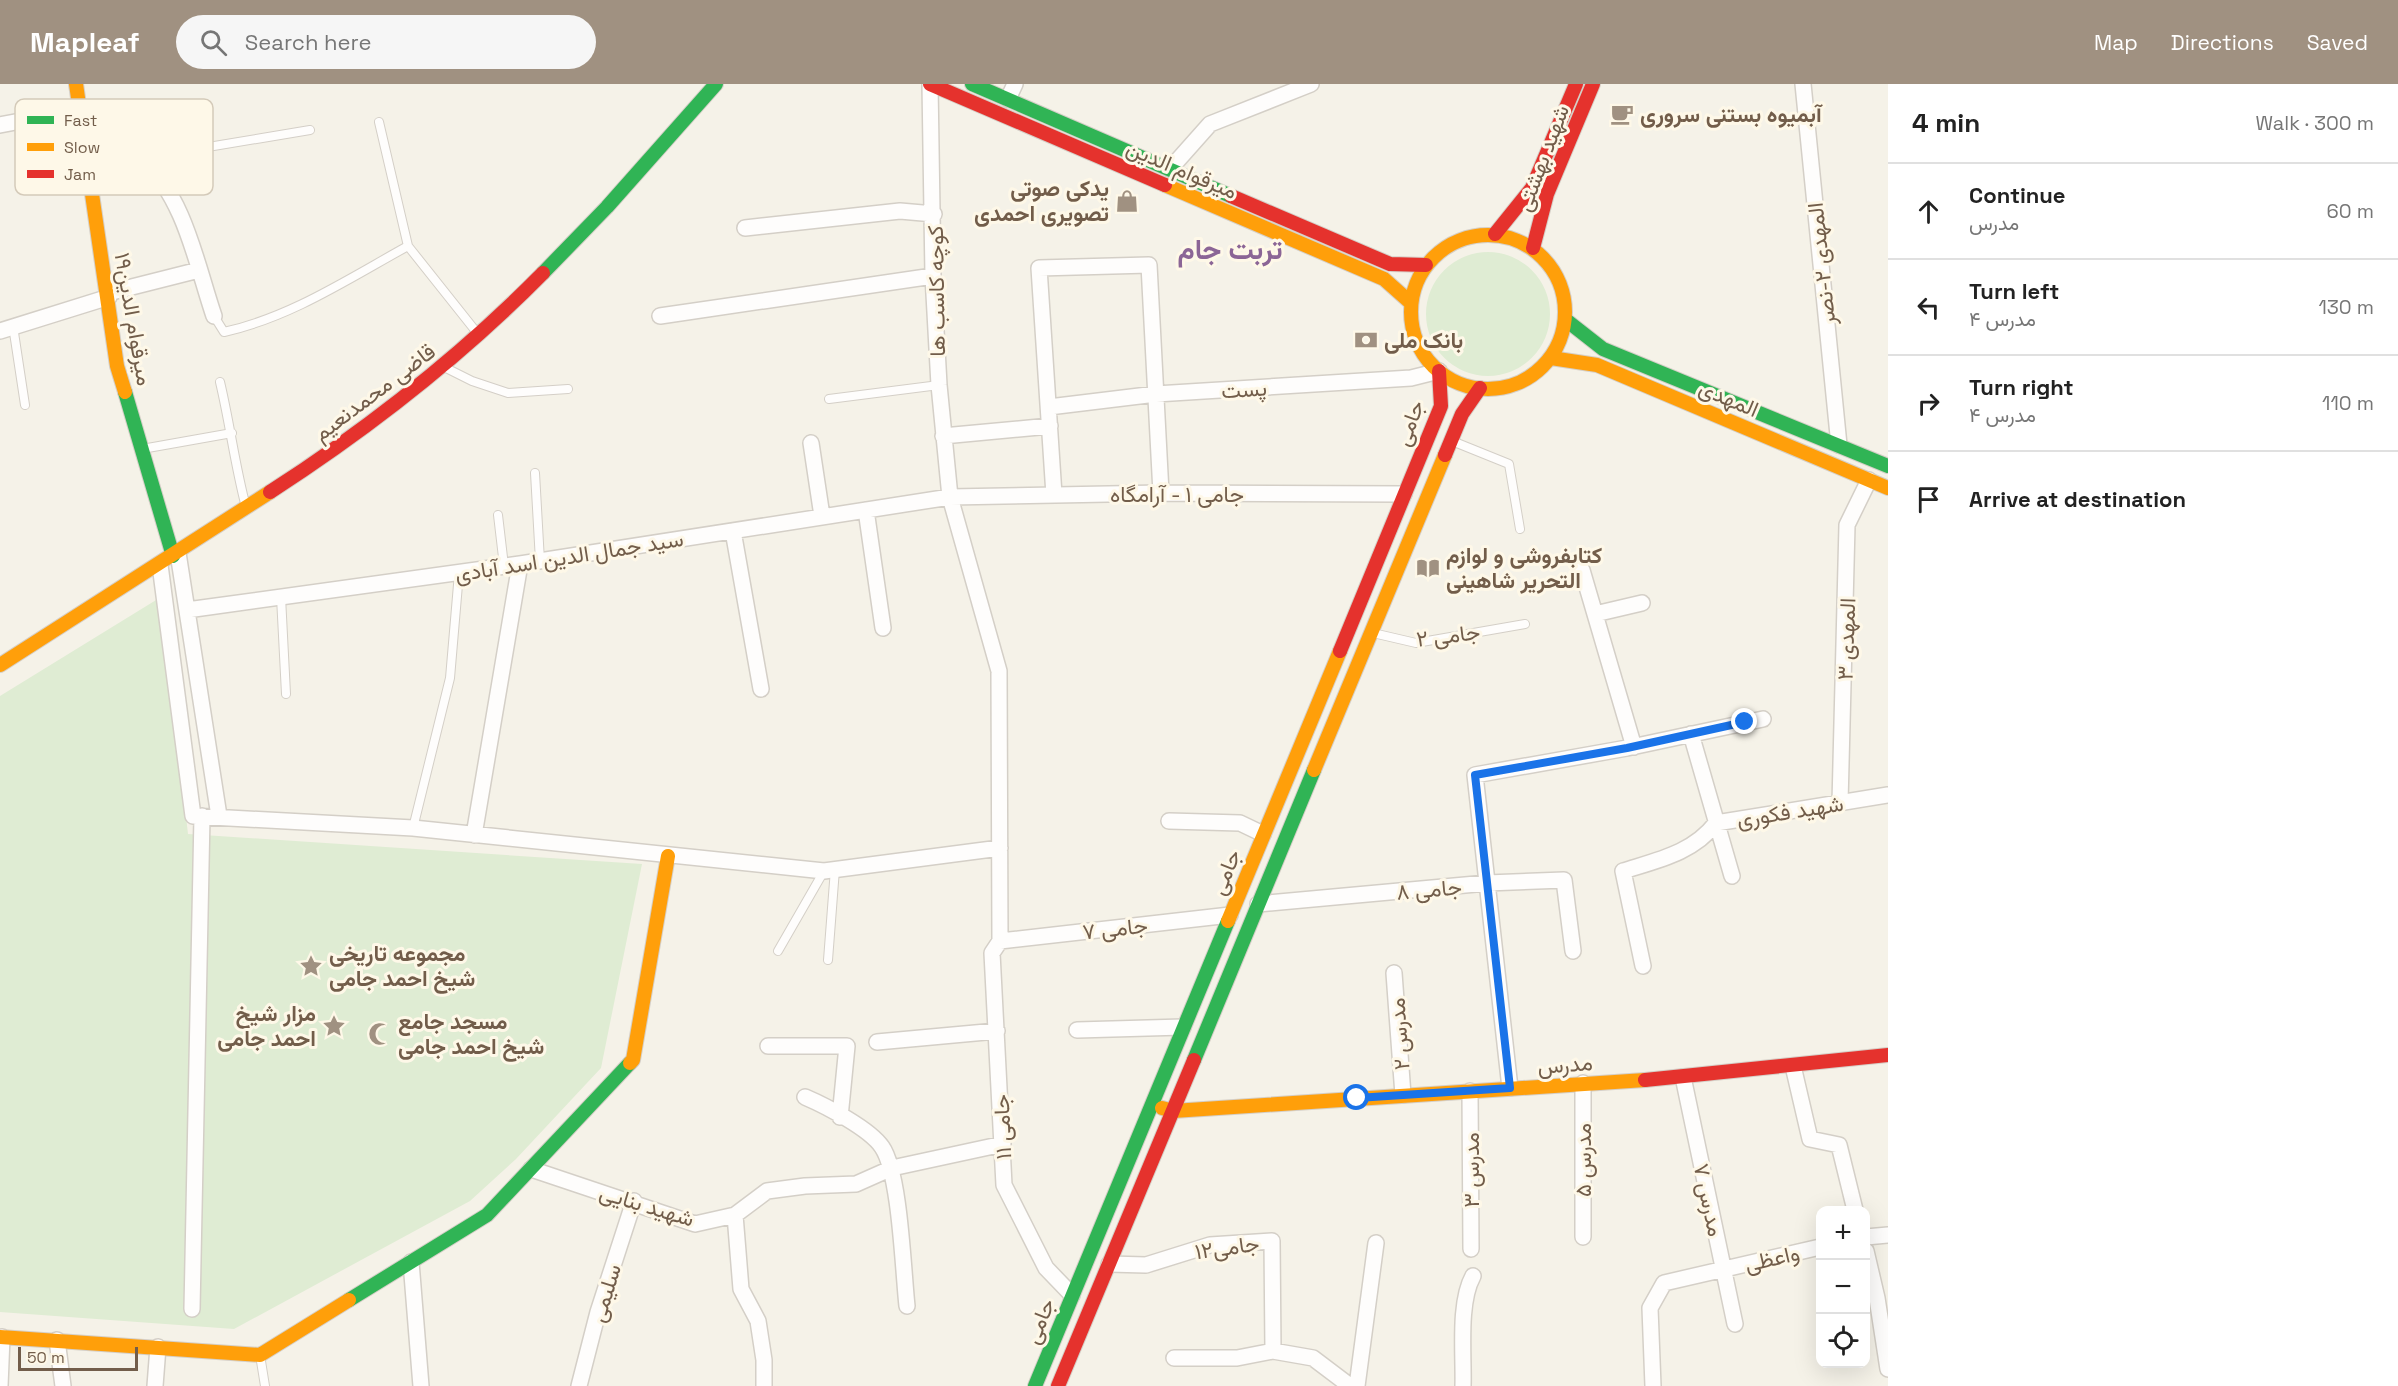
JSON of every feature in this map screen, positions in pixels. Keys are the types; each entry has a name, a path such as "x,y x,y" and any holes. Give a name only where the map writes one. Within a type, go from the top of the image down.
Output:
{"main road":[{"name":"میرقوام الدین۱۹","path":"76,84 78,99"},
{"name":"قاضی محمدنعیم","path":"2,659 176,555 247,508 354,435 443,366 479,335 585,233 716,84"},
{"name":"میرقوام الدین","path":"930,84 1384,279 1411,303"},
{"name":"میرقوام الدین","path":"972,84 1390,264 1426,266"},
{"name":"شهید بهشتی","path":"1495,234 1532,188 1576,84"},
{"name":"شهید بهشتی","path":"1533,248 1547,194 1593,84"},
{"path":"1040,131 1046,128 1049,117"},
{"path":"1079,148 1078,139 1081,135 1090,135"},
{"name":"میرقوام الدین۱۹","path":"92,195 117,366 141,449 176,555"},
{"path":"1495,234 1515,239 1533,248 1548,262 1559,280 1565,300 1566,320 1561,340 1551,358 1537,372 1520,382 1500,388 1480,388 1458,383 1439,371 1426,357 1416,340 1411,322 1411,303 1416,283 1426,266 1440,251 1456,241 1475,235 1495,234"},
{"name":"المهدی","path":"1566,320 1603,350 1888,466"},
{"name":"المهدی","path":"1551,358 1597,365 1888,488"},
{"name":"جامی","path":"1035,1386 1441,406 1439,371"},
{"name":"جامی","path":"1058,1386 1451,440 1462,414 1480,388"},
{"path":"1,1337 260,1355 487,1215 633,1060 668,856"},
{"name":"مدرس","path":"1151,1106 1173,1111 1683,1077 1888,1055"},
{"path":"1048,1354 1052,1362 1059,1366 1068,1364"}],"street":[{"name":"کوچه کاسب ها","path":"930,84 934,214 933,276 943,436 950,497 999,671 1000,849"},
{"path":"1008,99 1015,84"},
{"path":"1170,169 1210,124 1311,84"},
{"name":"المهدی ۲-نصر","path":"1803,84 1839,445"},
{"path":"0,125 15,122"},
{"path":"169,195 178,207 214,316"},
{"path":"745,228 900,211 934,214"},
{"path":"1054,495 1039,268 1149,265 1161,493"},
{"path":"7,329 108,295 199,270"},
{"path":"660,316 933,276"},
{"name":"پست","path":"1049,407 1156,394 1411,378 1439,371"},
{"path":"943,436 1050,426"},
{"path":"811,443 822,516"},
{"name":"المهدی ۳","path":"1840,803 1847,525 1869,480"},
{"name":"جامی ۱ - آرامگاه","path":"950,497 1161,493 1404,494"},
{"name":"سید جمال الدین اسد آبادی","path":"187,610 520,564 950,497"},
{"path":"866,510 883,628"},
{"path":"733,531 761,689"},
{"path":"176,555 187,610 219,816"},
{"path":"474,835 520,564"},
{"path":"159,565 198,816 192,1309"},
{"path":"1582,570 1634,747"},
{"path":"1595,614 1642,603"},
{"path":"1510,1088 1475,775 1634,747 1763,719"},
{"path":"1690,734 1732,876"},
{"name":"شهید فکوری","path":"1643,966 1623,872 1687,850 1706,836 1716,823 1888,795"},
{"path":"198,816 413,828 668,856 830,870 1000,849"},
{"path":"1169,821 1240,823 1263,834"},
{"name":"جامی ۱۱","path":"1000,849 1000,941 992,953 1004,1185 1046,1269 1072,1295"},
{"name":"جامی ۸","path":"1258,904 1487,883 1563,880 1573,951"},
{"name":"جامی ۷","path":"1000,941 1230,915"},
{"name":"مدرس ۲","path":"1394,973 1403,1095"},
{"path":"1077,1030 1183,1027"},
{"path":"877,1042 997,1031"},
{"path":"768,1046 847,1046 840,1117"},
{"path":"1793,1066 1810,1139 1839,1144 1855,1206"},
{"name":"مدرس ۷","path":"1683,1077 1735,1324"},
{"name":"مدرس ۵","path":"1583,1083 1583,1237"},
{"name":"مدرس ۳","path":"1470,1091 1471,1249"},
{"path":"806,1097 868,1134 882,1146 892,1168 907,1306"},
{"name":"شهید بنایی","path":"531,1169 634,1201 695,1224 735,1215 767,1191 805,1186 856,1184 892,1168 1003,1144"},
{"name":"سلیمی","path":"579,1386 598,1312 634,1201"},
{"path":"735,1215 741,1289 758,1321 764,1360 764,1386"},
{"path":"1870,1237 1888,1235"},
{"name":"جامی۱۲","path":"1109,1264 1146,1265 1210,1245 1272,1241 1272,1351"},
{"path":"1358,1386 1376,1243"},
{"name":"واعظی","path":"1653,1386 1650,1308 1664,1283 1816,1248"},
{"path":"1869,1260 1882,1297 1888,1369"},
{"path":"411,1262 421,1386"},
{"path":"1463,1386 1464,1319 1468,1285 1473,1276"},
{"path":"0,1386 1,1337"},
{"path":"57,1340 63,1386"},
{"path":"155,1386 158,1347"},
{"path":"1174,1358 1237,1358 1272,1351 1313,1358 1350,1386"}],"lane":[{"path":"379,122 408,246 479,335"},
{"path":"213,146 310,130"},
{"path":"214,316 224,332 253,325 306,303 408,246"},
{"path":"7,329 26,405"},
{"path":"443,366 472,381 508,393 568,389"},
{"path":"220,382 232,433 236,467 247,508"},
{"path":"829,399 939,385"},
{"path":"141,449 232,433"},
{"path":"1451,440 1509,464 1520,529"},
{"path":"535,473 540,561"},
{"path":"498,515 504,566"},
{"path":"413,828 450,678 459,573"},
{"path":"281,597 286,694"},
{"name":"جامی ۲","path":"1372,632 1416,643 1525,624"},
{"path":"778,951 830,870"},
{"path":"828,960 830,870"},
{"path":"260,1355 265,1386"}],"green space":[{"path":"1488,252 1512,257 1532,270 1545,290 1550,314 1545,338 1532,358 1512,371 1488,376 1464,371 1444,358 1431,338 1426,314 1431,290 1444,270 1464,257"},
{"name":"مجموعه تاریخی شیخ احمد جامی","path":"161,597 188,834 642,864 601,1068 516,1159 470,1201 234,1329 0,1312 0,696"}],"traffic: fast":[{"path":"543,273 607,207 716,84"},
{"path":"972,84 1231,196"},
{"path":"1566,320 1603,349 1888,466"},
{"path":"125,392 173,556"},
{"path":"1194,1060 1314,770"},
{"path":"1035,1386 1228,921"},
{"path":"349,1300 487,1215 630,1063"}],"traffic: slow":[{"path":"76,84 78,99"},
{"path":"1165,185 1384,279 1411,303"},
{"path":"92,195 117,366 125,392"},
{"path":"1488,235 1503,236 1518,241 1543,257 1559,282 1564,297 1565,312 1564,327 1559,342 1543,367 1518,383 1503,388 1488,389 1473,388 1458,383 1433,367 1417,342 1412,327 1411,312 1412,297 1417,282 1433,257 1458,241 1473,236 1488,235"},
{"path":"1551,358 1597,365 1888,488"},
{"path":"1314,770 1445,455"},
{"path":"0,665 270,492"},
{"path":"1228,921 1340,651"},
{"path":"630,1063 633,1060 668,856"},
{"path":"1162,1108 1173,1111 1645,1080"},
{"path":"0,1337 260,1355 349,1300"}],"traffic: jam":[{"path":"930,84 1165,185"},
{"path":"1495,234 1532,188 1576,84"},
{"path":"1533,248 1547,194 1593,84"},
{"path":"1231,196 1390,264 1426,265"},
{"path":"270,492 343,443 412,390 479,334 543,273"},
{"path":"1340,651 1441,406 1439,371"},
{"path":"1445,455 1462,414 1480,388"},
{"path":"1645,1080 1888,1055"},
{"path":"1058,1386 1194,1060"}],"place":[{"name":"آبمیوه بستنی سروری","path":"1622,114"},
{"name":"یدکی صوتی تصویری احمدی","path":"1127,201"},
{"name":"بانک ملی","path":"1366,340"},
{"name":"کتابفروشی و لوازم التحریر شاهینی","path":"1428,568"},
{"name":"مجموعه تاریخی شیخ احمد جامی","path":"311,966"},
{"name":"مزار شیخ احمد جامی","path":"334,1026"},
{"name":"مسجد جامع شیخ احمد جامی","path":"380,1034"}],"district":[{"name":"تربت جام","path":"1230,249"}],"route":[{"path":"1357,1098 1510,1088 1475,775 1627,748 1745,722"}]}
